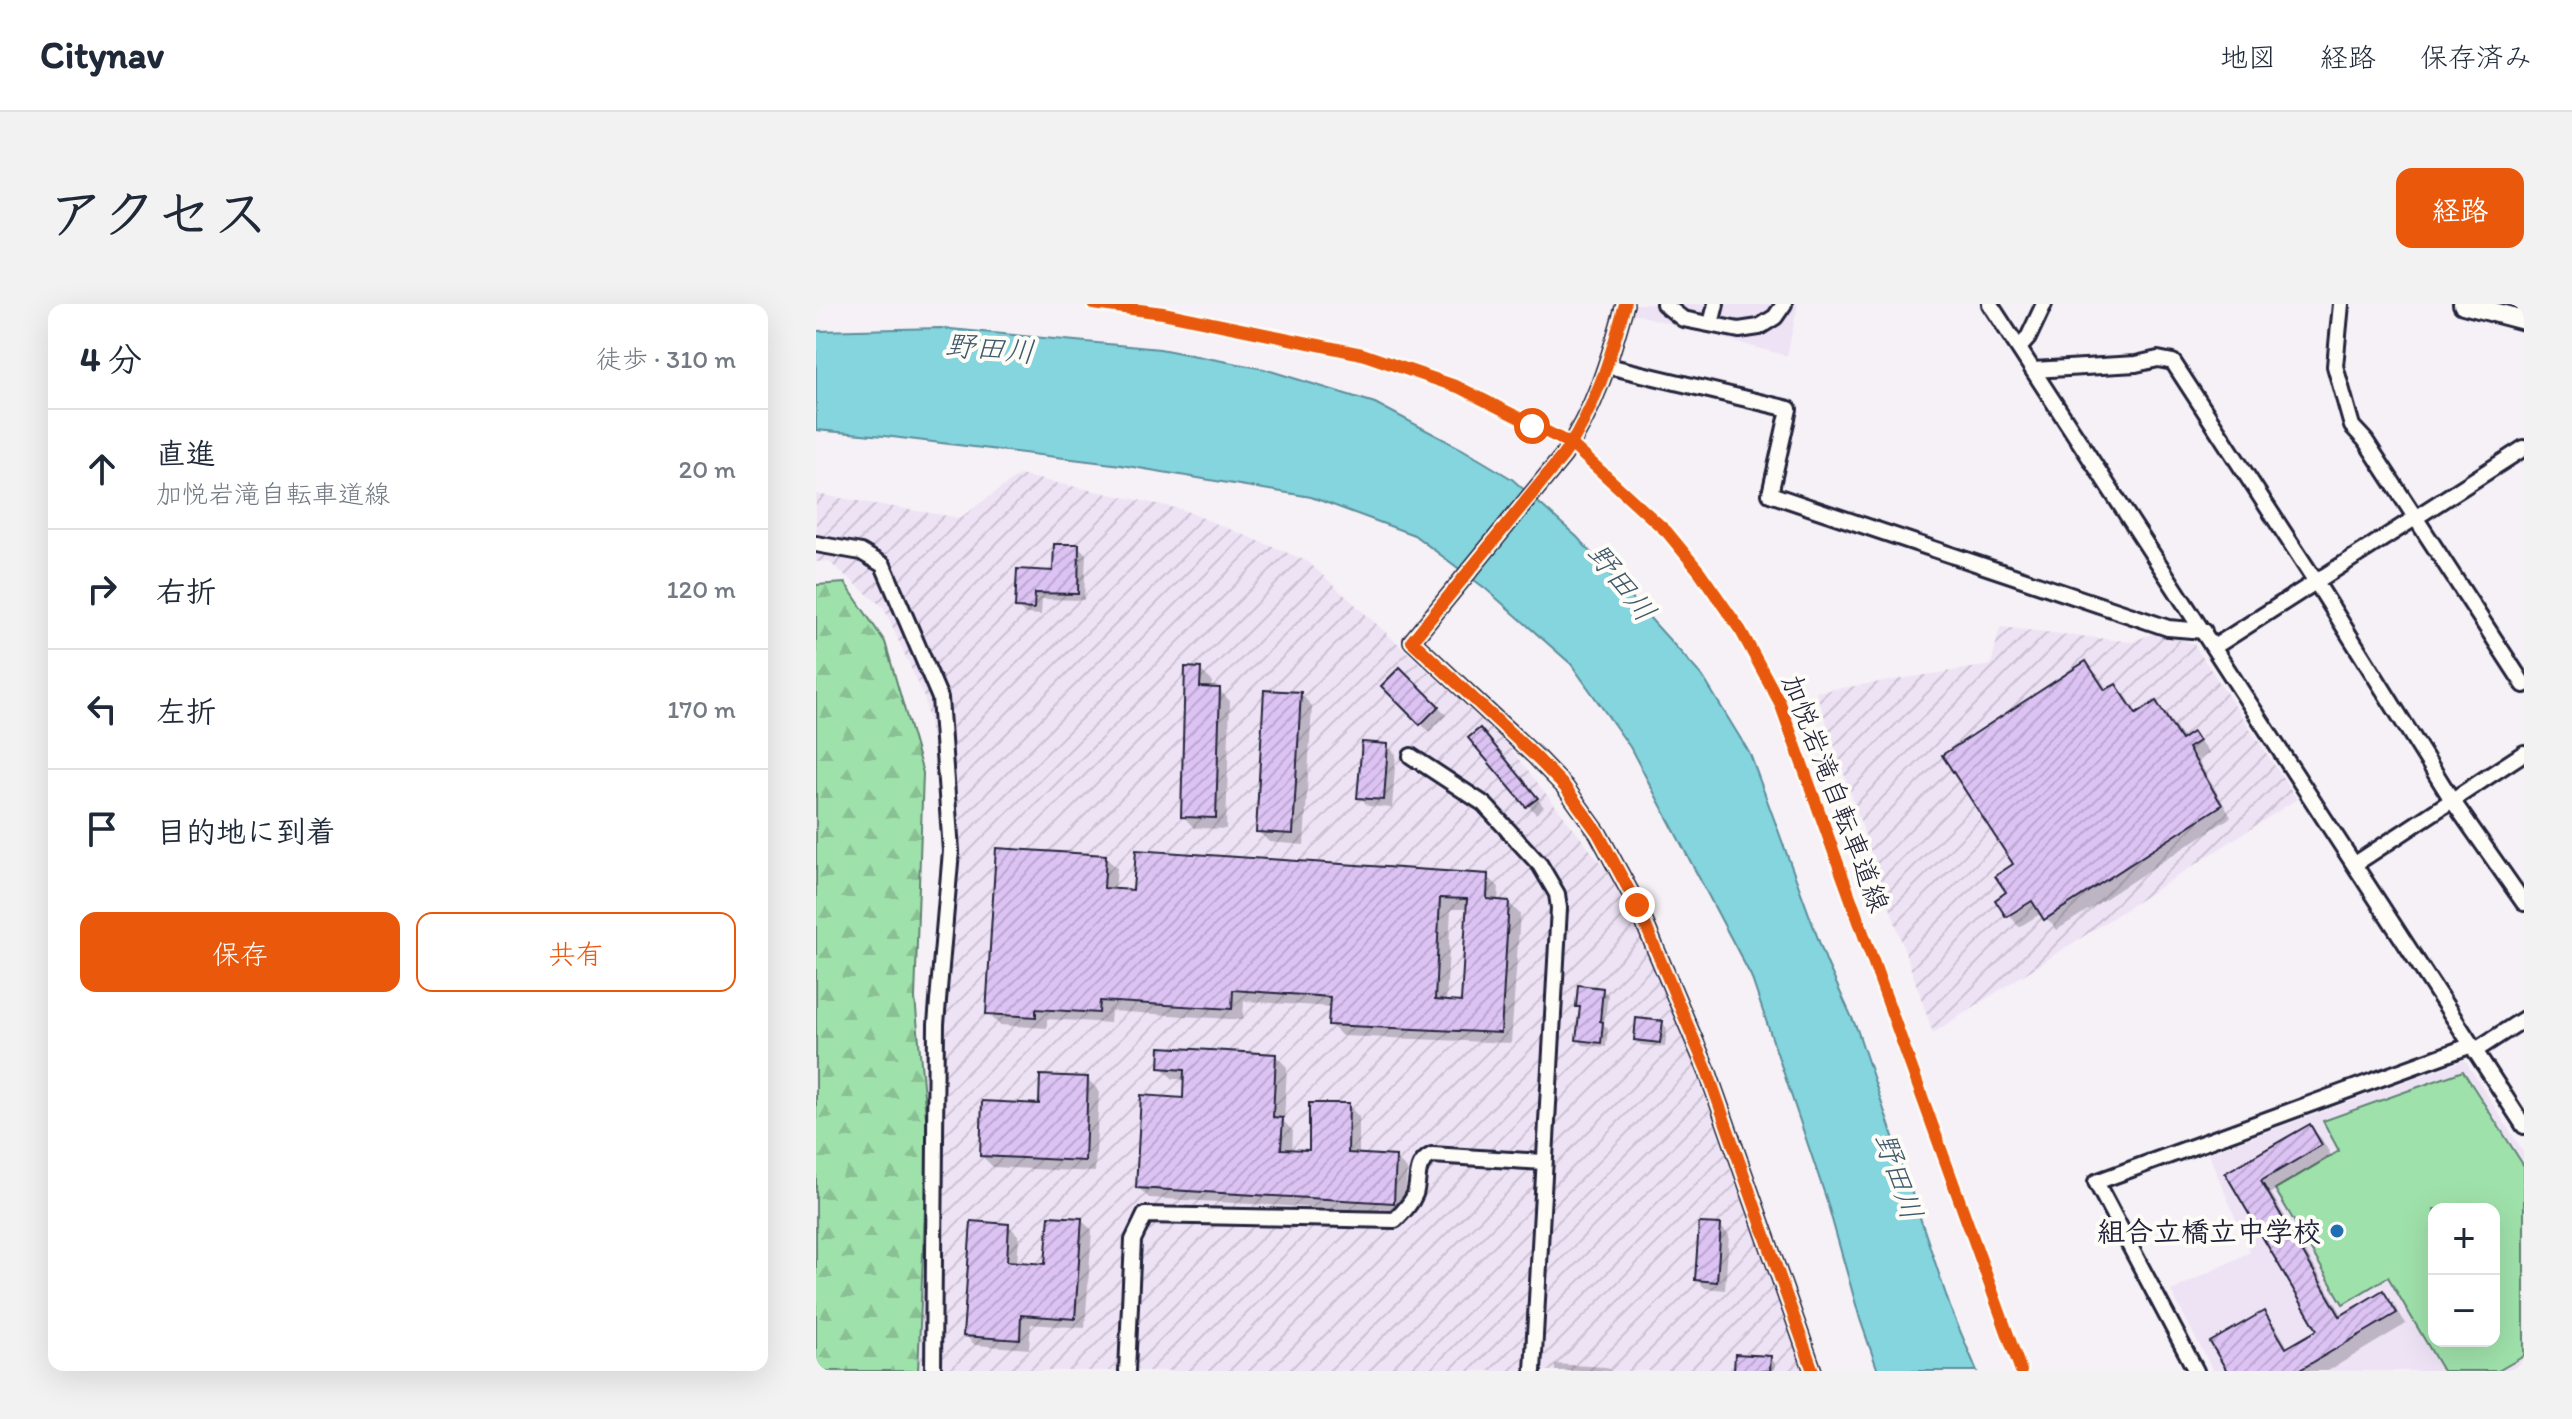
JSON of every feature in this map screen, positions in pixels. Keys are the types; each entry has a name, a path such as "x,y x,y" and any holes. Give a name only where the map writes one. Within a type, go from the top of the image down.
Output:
{"main road":[{"path":"2463,304 2524,320"}],"street":[{"path":"1625,304 1608,366 1580,431 1412,641 1536,757 1565,787 1598,833 1637,905 1708,1073 1813,1371"},
{"path":"1664,304 1683,319 1739,330 1759,327 1775,317 1784,304"},
{"path":"1711,324 1716,304"},
{"path":"1990,304 2524,1126"},
{"path":"2019,348 2028,338 2044,304"},
{"path":"2341,304 2335,366 2352,426 2365,440 2524,685"},
{"path":"2033,370 2136,364 2158,359 2173,362 2316,582 2452,800 2524,903"},
{"path":"1608,366 1789,409 1770,494 2168,628 2204,631"},
{"path":"2214,647 2524,448"},
{"path":"816,544 861,552 883,565 940,698 951,851 936,1024 933,1371"},
{"path":"2355,864 2524,753"},
{"path":"1411,756 1484,804 1540,865 1557,894 1559,908 1533,1371"},
{"path":"2196,1371 2096,1182 2474,1048 2524,1019"},
{"path":"1127,1371 1133,1240 1145,1215 1395,1220 1406,1210 1415,1194 1419,1166 1432,1155 1544,1162"}],"shaded area":[{"path":"1631,304 1798,304 1787,356 1628,312"},
{"path":"1019,475 1181,509 1307,561 1503,739 1617,884 1672,1005 1803,1371 910,1371 917,1178 945,819 925,700 884,608 828,561 816,562 816,494 960,518"},
{"path":"2000,627 2132,642 2153,633 2193,643 2297,799 1933,1033 1816,692 1991,665"},
{"name":"組合立橋立中学校","path":"2465,1060 2524,1153 2524,1368 2520,1371 2213,1371 2171,1291 2250,1252 2208,1153"}],"green space":[{"path":"845,583 885,642 923,773 915,998 928,1139 918,1371 816,1371 816,585"},
{"path":"2463,1071 2524,1166 2524,1356 2498,1371 2443,1371 2429,1347 2500,1347 2500,1203 2428,1203 2428,1345 2388,1277 2343,1304 2275,1189 2339,1151 2323,1121"}],"water":[{"name":"野田川","path":"940,328 1160,349 1264,369 1375,403 1512,479 1577,537 1703,677 1750,754 1827,963 1857,1029 1950,1307 1977,1371 1878,1371 1826,1198 1751,976 1630,747 1571,664 1486,589 1414,535 1311,497 1121,465 816,430 816,331"}],"building":[{"path":"1054,544 1079,544 1078,594 1035,593 1034,609 1015,608 1017,569 1053,571"},
{"path":"2086,661 2105,690 2116,684 2136,714 2156,701 2181,740 2193,732 2199,741 2188,748 2222,805 2044,920 2032,901 2006,917 1995,900 2006,892 1995,876 2013,864 1942,755"},
{"path":"1185,667 1201,668 1200,687 1220,688 1216,818 1181,817"},
{"path":"1400,667 1439,706 1420,725 1381,686"},
{"path":"1264,690 1301,692 1293,834 1256,832"},
{"path":"1480,728 1538,798 1526,807 1468,738"},
{"path":"1362,742 1388,744 1384,800 1357,798"},
{"path":"996,848 1106,855 1104,888 1133,890 1136,850 1488,874 1487,899 1509,901 1501,1033 1328,1025 1330,997 1233,990 1232,1009 1100,1001 1099,1013 1036,1009 1036,1017 986,1014","holes":["1440,898 1467,899 1461,1002 1435,1000"]},
{"path":"1578,985 1603,988 1601,1043 1576,1040 1580,1007 1576,1007"},
{"path":"1636,1018 1663,1021 1660,1043 1634,1040"},
{"path":"1160,1047 1276,1054 1273,1117 1283,1118 1281,1149 1309,1150 1309,1103 1349,1103 1348,1153 1396,1156 1394,1203 1136,1188 1141,1095 1183,1098 1184,1070 1159,1068"},
{"path":"1040,1075 1088,1077 1085,1161 980,1156 982,1101 1039,1104"},
{"path":"2310,1124 2322,1145 2261,1181 2340,1316 2383,1290 2397,1313 2298,1371 2227,1371 2210,1342 2264,1311 2286,1348 2317,1330 2225,1173"},
{"path":"1049,1216 1082,1218 1075,1319 1021,1315 1020,1340 963,1336 971,1221 1009,1224 1007,1261 1045,1264"},
{"path":"1699,1223 1721,1224 1717,1282 1695,1280"},
{"path":"1735,1354 1771,1356 1770,1371 1734,1371"}],"cycle path":[{"name":"加悦岩滝自転車道線","path":"1093,304 1163,313 1362,354 1458,387 1571,444 1667,532 1741,631 1780,703 2021,1371"},
{"path":"1625,304 1600,383 1584,420 1563,456 1412,641 1536,757 1565,787 1598,833 1637,905 1708,1073 1813,1371"}],"place":[{"name":"組合立橋立中学校","path":"2337,1231"}],"route":[{"path":"1532,426 1571,444 1412,641 1565,787 1598,833 1637,905"}]}
